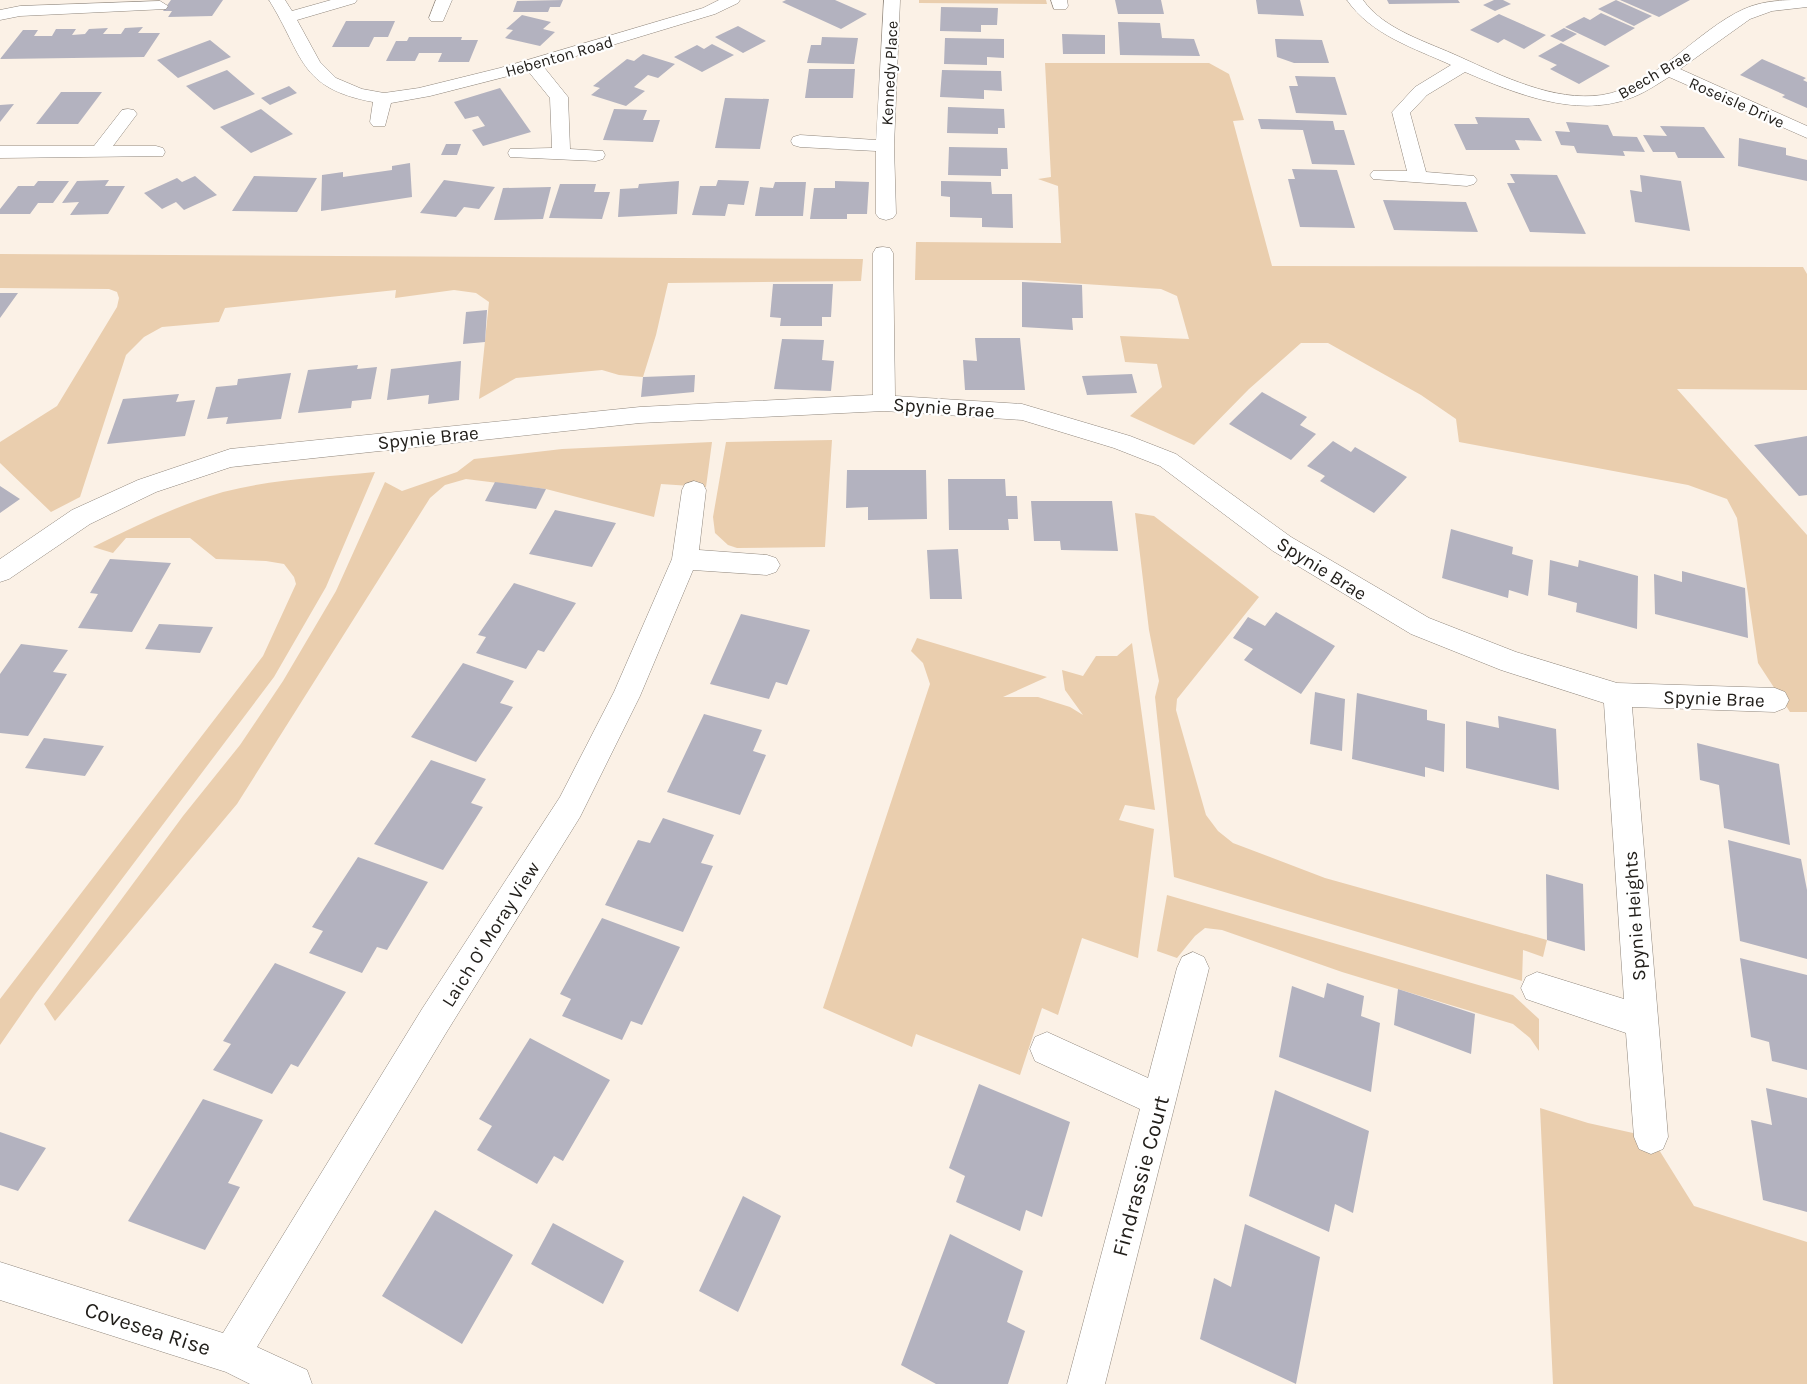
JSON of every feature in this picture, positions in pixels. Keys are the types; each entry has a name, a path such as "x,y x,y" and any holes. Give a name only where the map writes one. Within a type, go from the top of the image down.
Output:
{"street":[{"name":"Hebenton Road","path":"277,0 289,17 313,66 330,82 357,92 383,98 437,89 533,65 709,11 732,0"},
{"path":"289,17 349,0"},
{"path":"438,18 444,0"},
{"name":"Kennedy Place","path":"886,214 885,146 892,0"},
{"name":"Beech Brae","path":"1355,0 1359,8 1383,27 1464,65 1508,83 1550,96 1592,102 1621,96 1667,70 1750,13 1780,4 1807,2"},
{"path":"0,15 26,11 160,6"},
{"path":"533,65 559,97 561,154"},
{"path":"1418,177 1401,112 1421,91 1464,65"},
{"name":"Roseisle Drive","path":"1667,70 1807,133"},
{"path":"379,122 383,98"},
{"path":"99,152 128,114"},
{"name":"Kennedy Place","path":"800,141 885,146"},
{"path":"0,152 156,152"},
{"path":"517,153 596,154"},
{"path":"1380,175 1467,180"},
{"name":"Spynie Brae","path":"883,253 884,403"},
{"name":"Spynie Brae","path":"0,572 81,517 147,486 230,458 640,415 884,403 1022,412 1122,442 1168,460 1282,544 1420,626 1511,662 1617,696 1775,700"},
{"name":"Laich O' Moray View","path":"231,1355 429,1029 570,807 626,696 685,559 694,490"},
{"path":"685,559 767,565"},
{"name":"Spynie Heights","path":"1617,696 1651,1136"},
{"name":"Findrassie Court","path":"1086,1384 1193,968"},
{"path":"1537,988 1642,1021"},
{"path":"1047,1049 1160,1101"},
{"name":"Covesea Rise","path":"0,1281 231,1355 293,1384"}],"shaded area":[{"path":"919,0 1046,0 1047,4 919,3"},
{"path":"1045,63 1209,63 1229,74 1244,120 1233,121 1272,266 1803,267 1807,274 1807,390 1677,389 1807,535 1807,712 1790,712 1758,663 1737,518 1727,499 1688,485 1459,442 1456,419 1421,395 1328,343 1301,343 1249,389 1194,445 1130,416 1162,387 1157,364 1125,362 1120,336 1189,339 1177,296 1161,289 1023,280 915,280 916,242 1061,243 1058,186 1038,179 1051,177"},
{"path":"0,254 863,259 861,281 668,283 656,335 643,377 619,375 602,370 516,378 479,399 489,302 476,293 454,290 395,298 396,290 225,308 219,322 162,327 144,337 126,355 80,497 51,512 0,463 0,442 57,406 117,307 119,298 117,292 109,289 0,288"},
{"path":"832,440 825,547 737,548 728,545 715,533 713,517 726,442"},
{"path":"712,442 706,487 661,484 654,517 546,489 466,479 445,485 430,498 237,804 55,1021 44,1004 183,816 240,745 283,681 336,591 385,482 402,491 457,472 474,459 562,449"},
{"path":"375,472 326,587 274,677 36,993 0,1045 0,999 263,656 296,584 294,577 284,564 266,561 216,559 190,538 126,538 113,553 93,547 173,510 223,492 280,481"},
{"path":"1135,513 1154,516 1259,597 1177,699 1176,710 1206,815 1218,831 1233,843 1325,878 1547,940 1543,957 1523,950 1522,981 1174,877 1155,697 1159,681 1149,630"},
{"path":"917,638 1047,677 1003,697 1038,697 1070,707 1083,715 1065,690 1062,670 1083,676 1096,656 1117,656 1132,643 1155,810 1125,805 1119,820 1154,829 1138,958 1082,938 1058,1015 1042,1008 1020,1075 916,1034 912,1047 823,1008 930,684 923,663 911,651"},
{"path":"1167,895 1513,995 1539,1019 1539,1051 1530,1038 1513,1024 1342,972 1222,930 1205,928 1195,936 1177,958 1157,951"},
{"path":"1540,1108 1588,1123 1651,1137 1694,1206 1807,1242 1807,1384 1553,1384"}],"building":[{"path":"171,0 223,0 212,16 168,17 172,11 163,11"},
{"path":"563,0 560,7 550,7 548,12 513,12 517,1"},
{"path":"786,0 835,0 867,14 841,29 782,2"},
{"path":"1115,0 1161,0 1164,14 1118,14"},
{"path":"1256,0 1300,0 1304,16 1258,14"},
{"path":"1387,0 1458,0 1460,3 1389,4"},
{"path":"1494,0 1503,0 1511,4 1495,11 1483,5"},
{"path":"1616,0 1652,16 1634,26 1598,9"},
{"path":"1620,0 1690,0 1659,17"},
{"path":"941,7 998,8 997,25 981,25 981,32 940,31"},
{"path":"1601,13 1635,28 1605,46 1565,27 1584,17 1590,20"},
{"path":"1499,14 1546,35 1524,49 1504,39 1498,43 1470,30"},
{"path":"522,15 551,22 543,29 555,32 540,46 505,38 513,30 506,29"},
{"path":"346,21 395,21 388,37 374,37 369,47 332,47"},
{"path":"1118,22 1160,23 1162,38 1194,39 1200,56 1120,55"},
{"path":"738,26 766,41 743,53 715,37"},
{"path":"143,27 138,33 160,33 144,57 0,59 23,30 38,30 34,36 52,36 56,29 76,29 72,35 85,34 89,29 108,28 103,34 121,34 125,28"},
{"path":"1564,28 1577,34 1563,42 1550,36"},
{"path":"1062,34 1105,35 1105,54 1063,54"},
{"path":"409,37 462,37 461,40 478,40 469,62 438,62 442,53 419,53 415,61 386,61 396,41 407,41"},
{"path":"822,37 858,38 854,64 807,63 811,45 821,45"},
{"path":"945,38 1004,39 1004,58 987,57 987,65 944,64"},
{"path":"1275,39 1322,40 1329,63 1294,63 1277,57"},
{"path":"210,40 231,57 178,78 157,60"},
{"path":"1561,43 1610,66 1579,84 1550,69 1557,65 1538,56"},
{"path":"712,44 734,55 702,72 674,57 697,45 704,49"},
{"path":"643,54 675,64 658,78 648,75 634,87 645,91 626,106 591,95 600,88 593,86 627,59 634,61"},
{"path":"1762,59 1806,78 1803,80 1807,82 1807,108 1782,97 1785,95 1740,75"},
{"path":"809,69 855,69 853,98 805,98"},
{"path":"227,70 255,94 214,110 186,86"},
{"path":"942,70 1001,71 1002,91 984,90 984,99 940,97"},
{"path":"1295,76 1335,77 1347,115 1296,113 1289,86 1298,86"},
{"path":"289,86 297,93 270,105 261,98"},
{"path":"500,88 531,132 483,146 472,130 485,126 478,116 465,119 454,102"},
{"path":"61,92 102,92 78,124 36,124"},
{"path":"725,98 769,99 760,149 715,148"},
{"path":"14,104 0,122 0,105"},
{"path":"948,107 1004,109 1005,128 998,128 998,134 947,133"},
{"path":"261,109 293,134 251,153 220,127"},
{"path":"614,109 647,110 643,120 660,120 653,142 603,140"},
{"path":"1475,117 1529,118 1542,141 1515,140 1520,150 1466,150 1454,124 1478,124"},
{"path":"1258,119 1333,121 1335,130 1344,130 1355,165 1312,164 1303,130 1261,129"},
{"path":"1566,122 1608,125 1613,136 1637,137 1645,152 1623,151 1625,156 1577,153 1574,146 1561,145 1555,131 1570,132"},
{"path":"1660,126 1704,127 1725,158 1678,158 1675,152 1653,152 1643,135 1667,136"},
{"path":"1739,138 1786,148 1786,155 1807,160 1807,181 1738,166"},
{"path":"446,144 461,144 457,155 441,155"},
{"path":"949,147 1007,148 1008,169 1001,169 1001,176 948,175"},
{"path":"410,163 412,197 321,211 322,175 343,172 343,177 392,170 392,166"},
{"path":"1292,169 1337,170 1355,228 1300,227 1288,179 1295,179"},
{"path":"1510,174 1557,175 1586,234 1530,232 1507,183 1515,183"},
{"path":"1640,175 1681,181 1690,231 1635,222 1630,190 1642,192"},
{"path":"195,176 217,195 184,210 176,202 162,209 144,193 177,178 182,182"},
{"path":"254,176 317,178 297,212 232,211"},
{"path":"109,180 105,186 125,186 108,214 70,215 79,202 62,203 77,181"},
{"path":"444,180 495,187 479,209 464,207 456,217 420,213"},
{"path":"718,180 749,181 744,205 728,204 725,216 692,215 700,186 716,186"},
{"path":"38,181 69,181 53,203 38,203 30,214 0,214 0,209 18,186 34,186"},
{"path":"679,181 677,214 618,217 620,189 638,188 639,184"},
{"path":"835,181 869,182 867,214 847,214 847,219 810,219 814,188 835,188"},
{"path":"941,181 991,182 992,194 1012,194 1013,228 982,227 982,218 950,217 950,197 941,196"},
{"path":"775,182 806,182 803,216 755,216 760,187 773,188"},
{"path":"560,184 596,184 594,192 610,192 602,219 549,218"},
{"path":"551,187 543,219 494,220 503,188"},
{"path":"1383,200 1466,202 1478,232 1394,230"},
{"path":"1022,282 1082,285 1083,318 1072,318 1073,330 1022,327"},
{"path":"773,284 833,284 831,317 822,317 822,326 780,326 781,318 770,317"},
{"path":"0,293 18,293 0,318"},
{"path":"487,310 485,342 463,344 466,312"},
{"path":"975,338 1020,338 1025,390 965,390 963,360 977,361"},
{"path":"782,339 824,340 822,360 834,361 831,391 774,389"},
{"path":"461,361 459,400 428,404 429,395 387,400 391,369"},
{"path":"358,365 357,369 377,367 371,399 352,401 351,408 298,413 308,370"},
{"path":"291,373 281,419 226,424 228,417 207,419 216,387 237,385 238,379"},
{"path":"1132,374 1137,393 1087,395 1082,376"},
{"path":"695,375 694,392 641,397 643,377"},
{"path":"1262,392 1307,417 1300,425 1316,434 1291,460 1229,424"},
{"path":"179,394 176,402 195,400 185,436 107,444 123,399"},
{"path":"1807,436 1807,495 1799,496 1754,445"},
{"path":"1333,441 1351,452 1355,447 1407,477 1374,513 1320,481 1325,476 1307,466"},
{"path":"847,470 926,470 927,519 868,520 868,507 846,508"},
{"path":"948,479 1005,479 1006,496 1017,496 1018,519 1008,519 1009,530 949,530"},
{"path":"495,482 546,489 536,509 485,501"},
{"path":"0,486 20,499 0,513"},
{"path":"1031,501 1112,501 1118,551 1061,550 1060,541 1034,541"},
{"path":"555,510 616,523 592,567 529,554"},
{"path":"1451,529 1513,547 1512,554 1533,560 1528,596 1509,590 1508,598 1442,578"},
{"path":"958,549 962,599 930,599 927,550"},
{"path":"110,559 171,563 132,632 78,628 98,594 90,593"},
{"path":"1550,560 1578,567 1579,560 1638,576 1637,629 1576,612 1577,603 1548,595"},
{"path":"1682,571 1745,588 1748,638 1655,614 1654,574 1682,582"},
{"path":"514,583 576,603 544,652 538,650 526,669 476,653 486,637 478,635"},
{"path":"1276,612 1335,646 1301,694 1244,660 1253,649 1233,638 1248,617 1265,626"},
{"path":"741,614 810,630 787,685 776,682 769,699 710,684"},
{"path":"159,624 213,627 200,653 145,649"},
{"path":"21,644 68,650 53,672 67,674 28,736 0,733 0,674"},
{"path":"463,663 514,681 500,703 513,707 476,762 411,737"},
{"path":"1315,692 1345,699 1342,751 1310,744"},
{"path":"1357,693 1427,710 1427,720 1445,724 1444,772 1425,767 1425,777 1352,759"},
{"path":"704,714 762,730 753,751 766,755 740,815 667,792"},
{"path":"1498,716 1556,729 1559,790 1466,768 1466,721 1499,728"},
{"path":"44,738 104,746 85,776 25,768"},
{"path":"1697,743 1779,764 1790,845 1724,828 1719,785 1700,780"},
{"path":"431,760 486,779 471,803 483,807 443,870 374,844"},
{"path":"663,818 714,835 701,863 713,866 683,932 605,905 638,840 650,843"},
{"path":"1728,840 1801,859 1807,890 1807,959 1740,941"},
{"path":"358,857 428,882 387,950 377,947 362,973 309,953 323,931 312,927"},
{"path":"1546,874 1583,884 1585,951 1547,940"},
{"path":"602,918 680,947 642,1025 631,1021 622,1040 562,1016 571,999 560,994"},
{"path":"1740,958 1807,975 1807,1070 1772,1061 1769,1042 1751,1037"},
{"path":"275,963 346,992 298,1067 291,1064 272,1094 213,1070 231,1044 223,1041"},
{"path":"1327,983 1364,996 1361,1016 1380,1023 1371,1092 1279,1057 1292,986 1324,998"},
{"path":"1398,989 1475,1014 1471,1054 1394,1025"},
{"path":"530,1038 610,1080 563,1161 554,1156 537,1184 477,1150 492,1126 479,1119"},
{"path":"979,1084 1070,1122 1042,1217 1026,1210 1020,1231 956,1202 965,1176 949,1168"},
{"path":"1766,1088 1807,1098 1807,1212 1763,1200 1751,1120 1772,1125"},
{"path":"1275,1090 1369,1131 1353,1213 1335,1204 1329,1232 1249,1196"},
{"path":"203,1099 263,1120 228,1183 240,1187 205,1250 128,1221"},
{"path":"0,1132 46,1148 18,1191 0,1185"},
{"path":"743,1196 781,1216 738,1312 699,1291"},
{"path":"435,1210 513,1255 462,1344 382,1296"},
{"path":"553,1223 624,1261 603,1304 531,1264"},
{"path":"1245,1224 1320,1257 1296,1384 1200,1339 1214,1278 1231,1287"},
{"path":"950,1234 1023,1271 1007,1322 1025,1331 1008,1384 936,1384 901,1365"}]}
